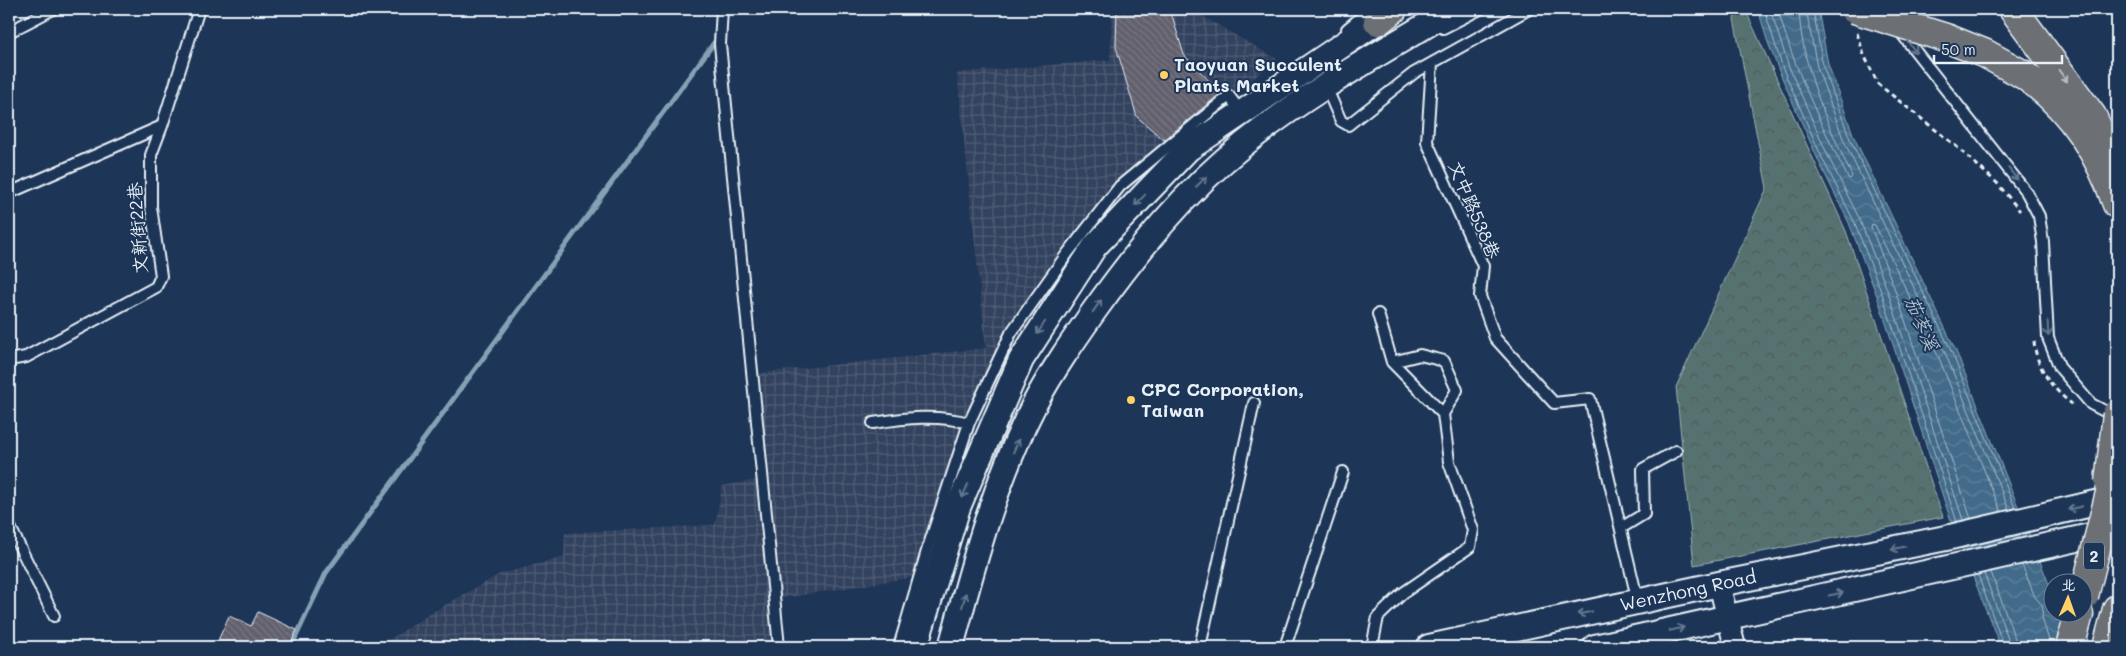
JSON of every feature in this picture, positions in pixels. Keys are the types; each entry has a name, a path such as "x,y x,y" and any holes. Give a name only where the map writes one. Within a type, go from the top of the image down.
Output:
{"highway":[{"path":"2013,9 2092,116 2117,169"},
{"path":"1855,18 1962,44 1986,54 2044,90 2078,127 2098,162 2117,204"},
{"path":"2113,515 2117,416"},
{"name":"2","path":"2092,574 2113,515 2117,465"},
{"path":"2107,647 2117,609"},
{"path":"2070,647 2076,624"}],"street":[{"path":"951,647 984,531 1016,447 1035,404 1061,358 1132,257 1201,180 1244,144 1326,87 1454,9"},
{"path":"915,647 958,507 1021,360 1095,246 1188,149 1385,12"},
{"name":"Wenzhong Road","path":"1429,647 2033,518 2113,515"},
{"name":"Wenzhong Road","path":"1595,647 2047,547 2113,515"},
{"path":"1992,528 2000,558"},
{"path":"1719,584 1735,647"}],"lane":[{"path":"9,32 53,9"},
{"name":"文新街22巷","path":"9,360 26,357 156,287 160,276 151,206 151,156 200,9"},
{"path":"722,9 720,44 779,647"},
{"path":"1272,92 1326,87 1480,9"},
{"path":"1326,87 1341,121 1348,125 1414,72 1529,9"},
{"path":"1882,9 2028,193 2038,216 2043,242 2048,338 2060,368 2091,404 2117,416"},
{"name":"文中路538巷","path":"1432,63 1427,142 1483,266 1480,296 1495,338 1554,403 1590,399 1638,602"},
{"path":"899,647 927,551 969,423 1011,333 1067,254 1120,186 1228,96 1241,112"},
{"path":"9,193 162,126"},
{"path":"1372,647 1378,617 1403,593 1470,547 1473,530 1449,462 1443,414 1392,362 1378,314"},
{"path":"1392,362 1420,355 1444,360 1457,390 1443,414"},
{"path":"1200,647 1254,403"},
{"path":"873,423 907,418 948,417 969,423"},
{"path":"1621,528 1644,514 1643,469 1676,451"},
{"path":"1285,647 1343,472"},
{"path":"9,525 54,616"}],"path":[{"path":"1855,18 1864,55 1878,84 1957,146 1997,183 2025,217"},
{"path":"2034,336 2035,352 2042,370 2057,391 2078,408"}],"shaded area":[{"path":"1112,9 1201,9 1204,17 1277,59 1152,162 1067,260 976,413 915,577 776,599 779,647 378,647 431,613 500,574 564,557 565,533 715,525 722,486 767,478 760,373 986,348 957,73 1110,60"}],"green space":[{"path":"1737,9 1745,9 1846,231 1943,517 1694,565 1676,387 1767,188 1734,19"}],"water":[{"name":"茄苳溪","path":"1758,9 1818,9 1828,64 1854,137 1956,351 2045,574 2044,624 2063,624 2071,647 2000,646 1949,515 1877,296 1849,223 1819,162 1767,40"}],"building":[{"name":"Taoyuan Succulent Plants Market","path":"1117,9 1170,9 1184,55 1221,93 1164,140 1137,117 1116,47"},
{"path":"258,612 297,630 289,647 215,647 229,616 251,626"}],"waterway":[{"path":"291,647 326,573 716,40 716,35"}],"place":[{"name":"Taoyuan Succulent Plants Market","path":"1164,75"},
{"name":"CPC Corporation, Taiwan","path":"1131,400"}]}
